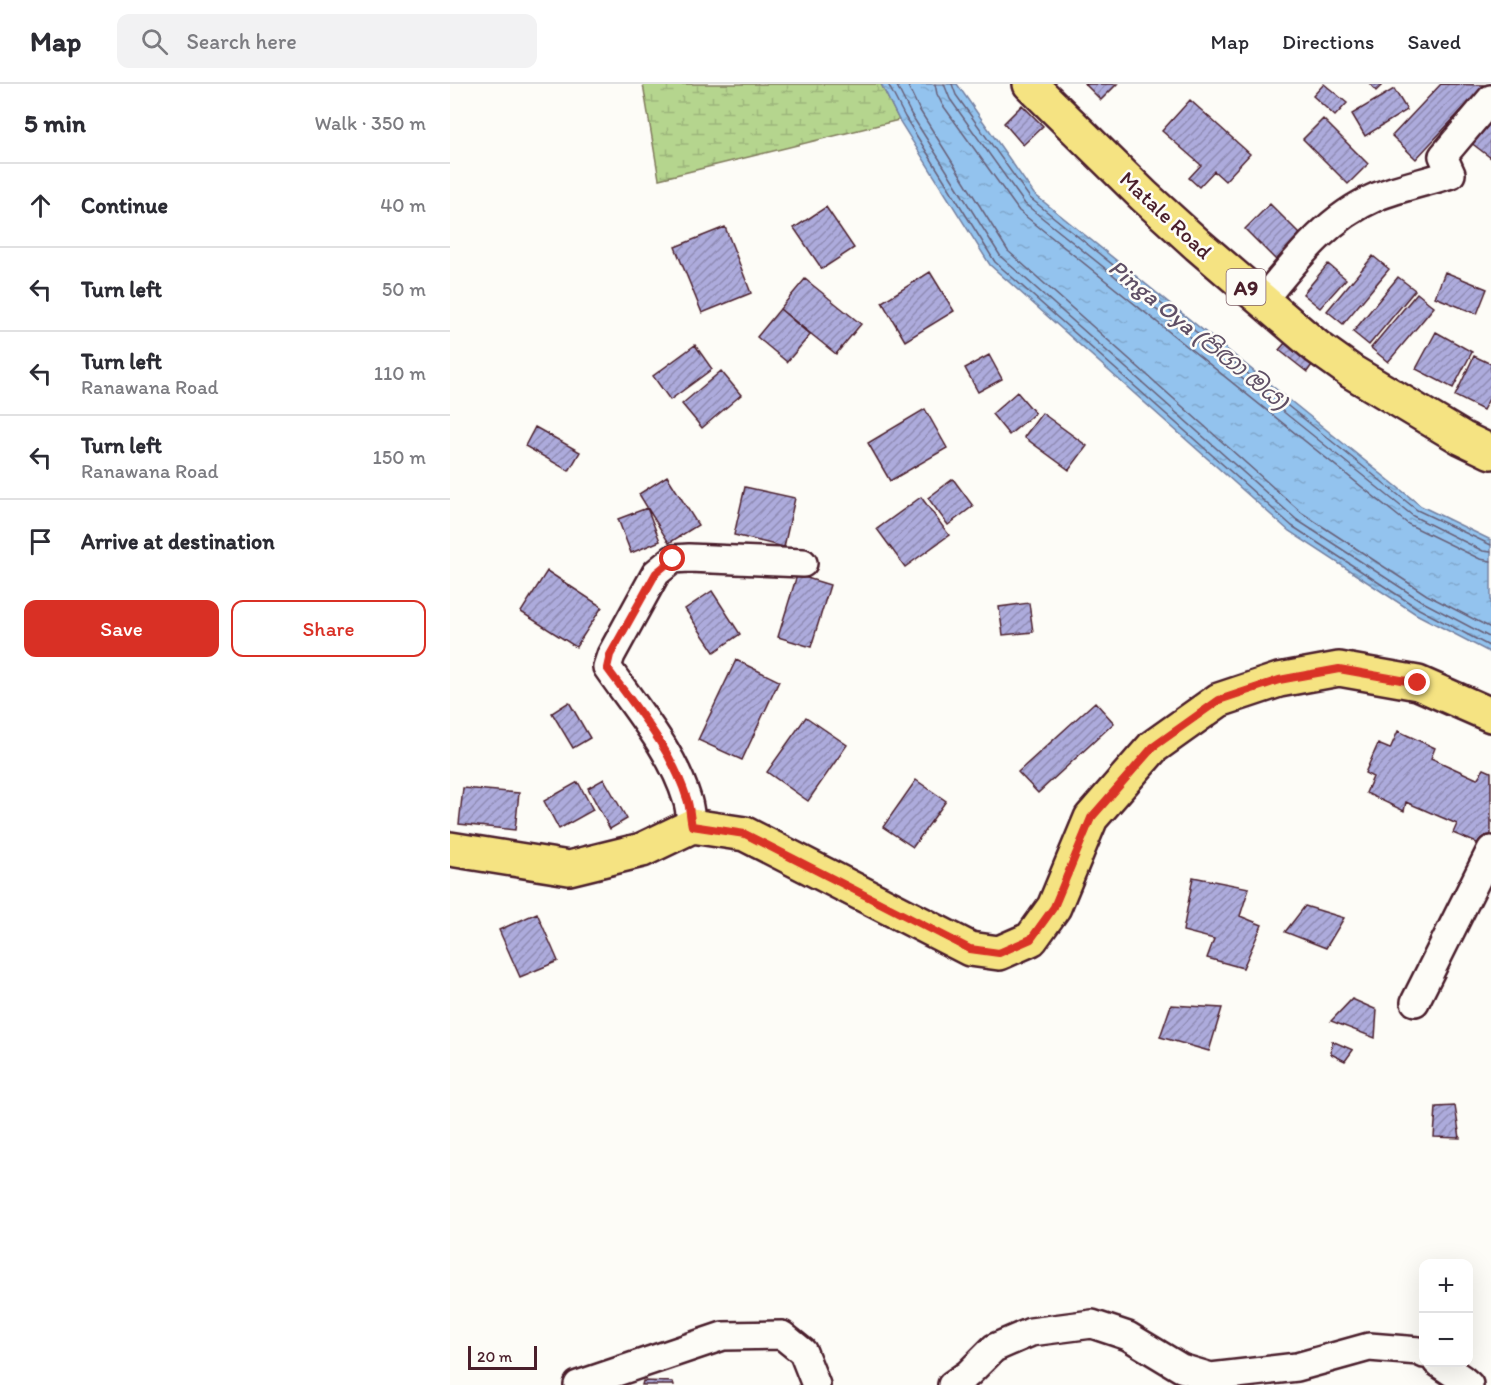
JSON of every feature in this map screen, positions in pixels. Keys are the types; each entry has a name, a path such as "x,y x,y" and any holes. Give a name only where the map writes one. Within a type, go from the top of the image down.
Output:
{"main road":[{"name":"Matale Road","path":"1030,84 1144,196 1317,347 1352,372 1462,438 1491,452"},
{"path":"450,849 568,868 642,850 692,826 745,834 970,949 999,953 1031,939 1054,907 1091,818 1153,747 1219,700 1279,680 1339,669 1418,683 1491,715"}],"street":[{"path":"1262,301 1308,245 1336,220 1376,197 1451,174 1443,156 1491,99"},
{"path":"692,826 688,800 674,766 607,668 610,655 656,573 673,559 803,563"},
{"path":"1415,1002 1491,850"},
{"path":"952,1385 968,1374 994,1348 1031,1332 1092,1324 1128,1336 1181,1368 1211,1377 1297,1367 1369,1347 1419,1351"},
{"path":"578,1385 723,1336 782,1335 803,1352 816,1385"},
{"path":"1444,1367 1469,1385"}],"green space":[{"path":"643,84 881,84 899,120 659,179"}],"water":[{"name":"Pinga Oya (පිඟා ඔය)","path":"881,84 957,84 1034,194 1421,506 1491,540 1491,653 1416,614 1289,531 990,265 899,120"}],"building":[{"path":"1085,84 1117,84 1101,100"},
{"path":"1324,84 1347,103 1335,116 1313,96"},
{"path":"1370,84 1383,84 1376,91"},
{"path":"1441,84 1485,85 1416,159 1392,136"},
{"path":"1394,89 1407,110 1365,136 1352,114"},
{"path":"1190,100 1250,154 1225,181 1214,171 1199,187 1189,178 1201,165 1162,131"},
{"path":"1022,105 1043,126 1023,145 1004,123"},
{"path":"1491,109 1491,158 1466,139"},
{"path":"1323,119 1368,164 1348,184 1303,139"},
{"path":"1270,204 1302,236 1277,261 1245,229"},
{"path":"826,207 854,248 822,269 794,228"},
{"path":"725,227 751,293 702,313 675,247"},
{"path":"1373,256 1389,269 1343,324 1327,311"},
{"path":"1328,264 1346,279 1320,308 1303,294"},
{"path":"930,272 954,311 905,341 882,302"},
{"path":"1445,272 1487,289 1477,314 1435,297"},
{"path":"1398,277 1415,290 1369,345 1353,332"},
{"path":"805,279 861,324 836,354 780,309"},
{"path":"1417,293 1434,307 1388,362 1371,348"},
{"path":"780,309 810,335 787,362 757,337"},
{"path":"1436,332 1472,352 1453,388 1416,369"},
{"path":"1285,343 1312,365 1307,372 1279,350"},
{"path":"695,345 712,369 670,400 653,376"},
{"path":"989,355 1002,379 978,392 965,368"},
{"path":"1474,356 1491,364 1491,395 1483,410 1455,396"},
{"path":"721,371 741,395 702,428 682,404"},
{"path":"1017,392 1035,413 1009,435 992,414"},
{"path":"925,409 947,448 890,481 868,443"},
{"path":"1042,413 1087,446 1069,470 1024,437"},
{"path":"535,427 580,452 569,471 525,446"},
{"path":"667,476 698,525 669,543 639,494"},
{"path":"953,479 973,506 948,525 928,498"},
{"path":"745,487 795,498 784,547 734,535"},
{"path":"921,497 949,535 905,567 877,529"},
{"path":"647,508 660,541 631,553 618,519"},
{"path":"547,571 602,607 576,647 521,612"},
{"path":"797,575 830,585 811,647 778,637"},
{"path":"712,591 740,634 714,652 685,609"},
{"path":"1029,603 1033,632 1003,635 999,607"},
{"path":"736,660 779,681 742,760 698,740"},
{"path":"569,702 590,738 573,748 552,713"},
{"path":"1095,702 1114,723 1038,793 1018,772"},
{"path":"806,717 847,745 808,801 767,772"},
{"path":"1398,731 1435,748 1431,758 1477,779 1484,769 1491,772 1491,844 1489,848 1453,833 1457,824 1406,802 1404,811 1366,793 1373,777 1365,773 1378,744 1390,749"},
{"path":"604,779 627,819 610,829 588,788"},
{"path":"916,780 946,801 913,847 883,827"},
{"path":"578,782 593,810 559,829 544,801"},
{"path":"463,788 519,793 515,830 459,824"},
{"path":"1193,877 1249,888 1240,916 1262,925 1243,968 1207,958 1214,939 1183,931"},
{"path":"1305,906 1344,918 1326,948 1285,932"},
{"path":"537,913 558,961 520,977 499,930"},
{"path":"1352,999 1377,1010 1375,1038 1331,1021"},
{"path":"1171,1005 1222,1008 1209,1051 1160,1037"},
{"path":"1332,1041 1353,1050 1345,1061 1331,1054"},
{"path":"1455,1106 1460,1138 1434,1137 1436,1107"},
{"path":"643,1381 673,1382 674,1385 642,1385"}],"route":[{"path":"673,559 656,573 610,655 607,668 674,766 688,800 692,826 745,834 970,949 999,953 1031,939 1054,907 1091,818 1153,747 1219,700 1279,680 1339,669 1418,683"}]}
